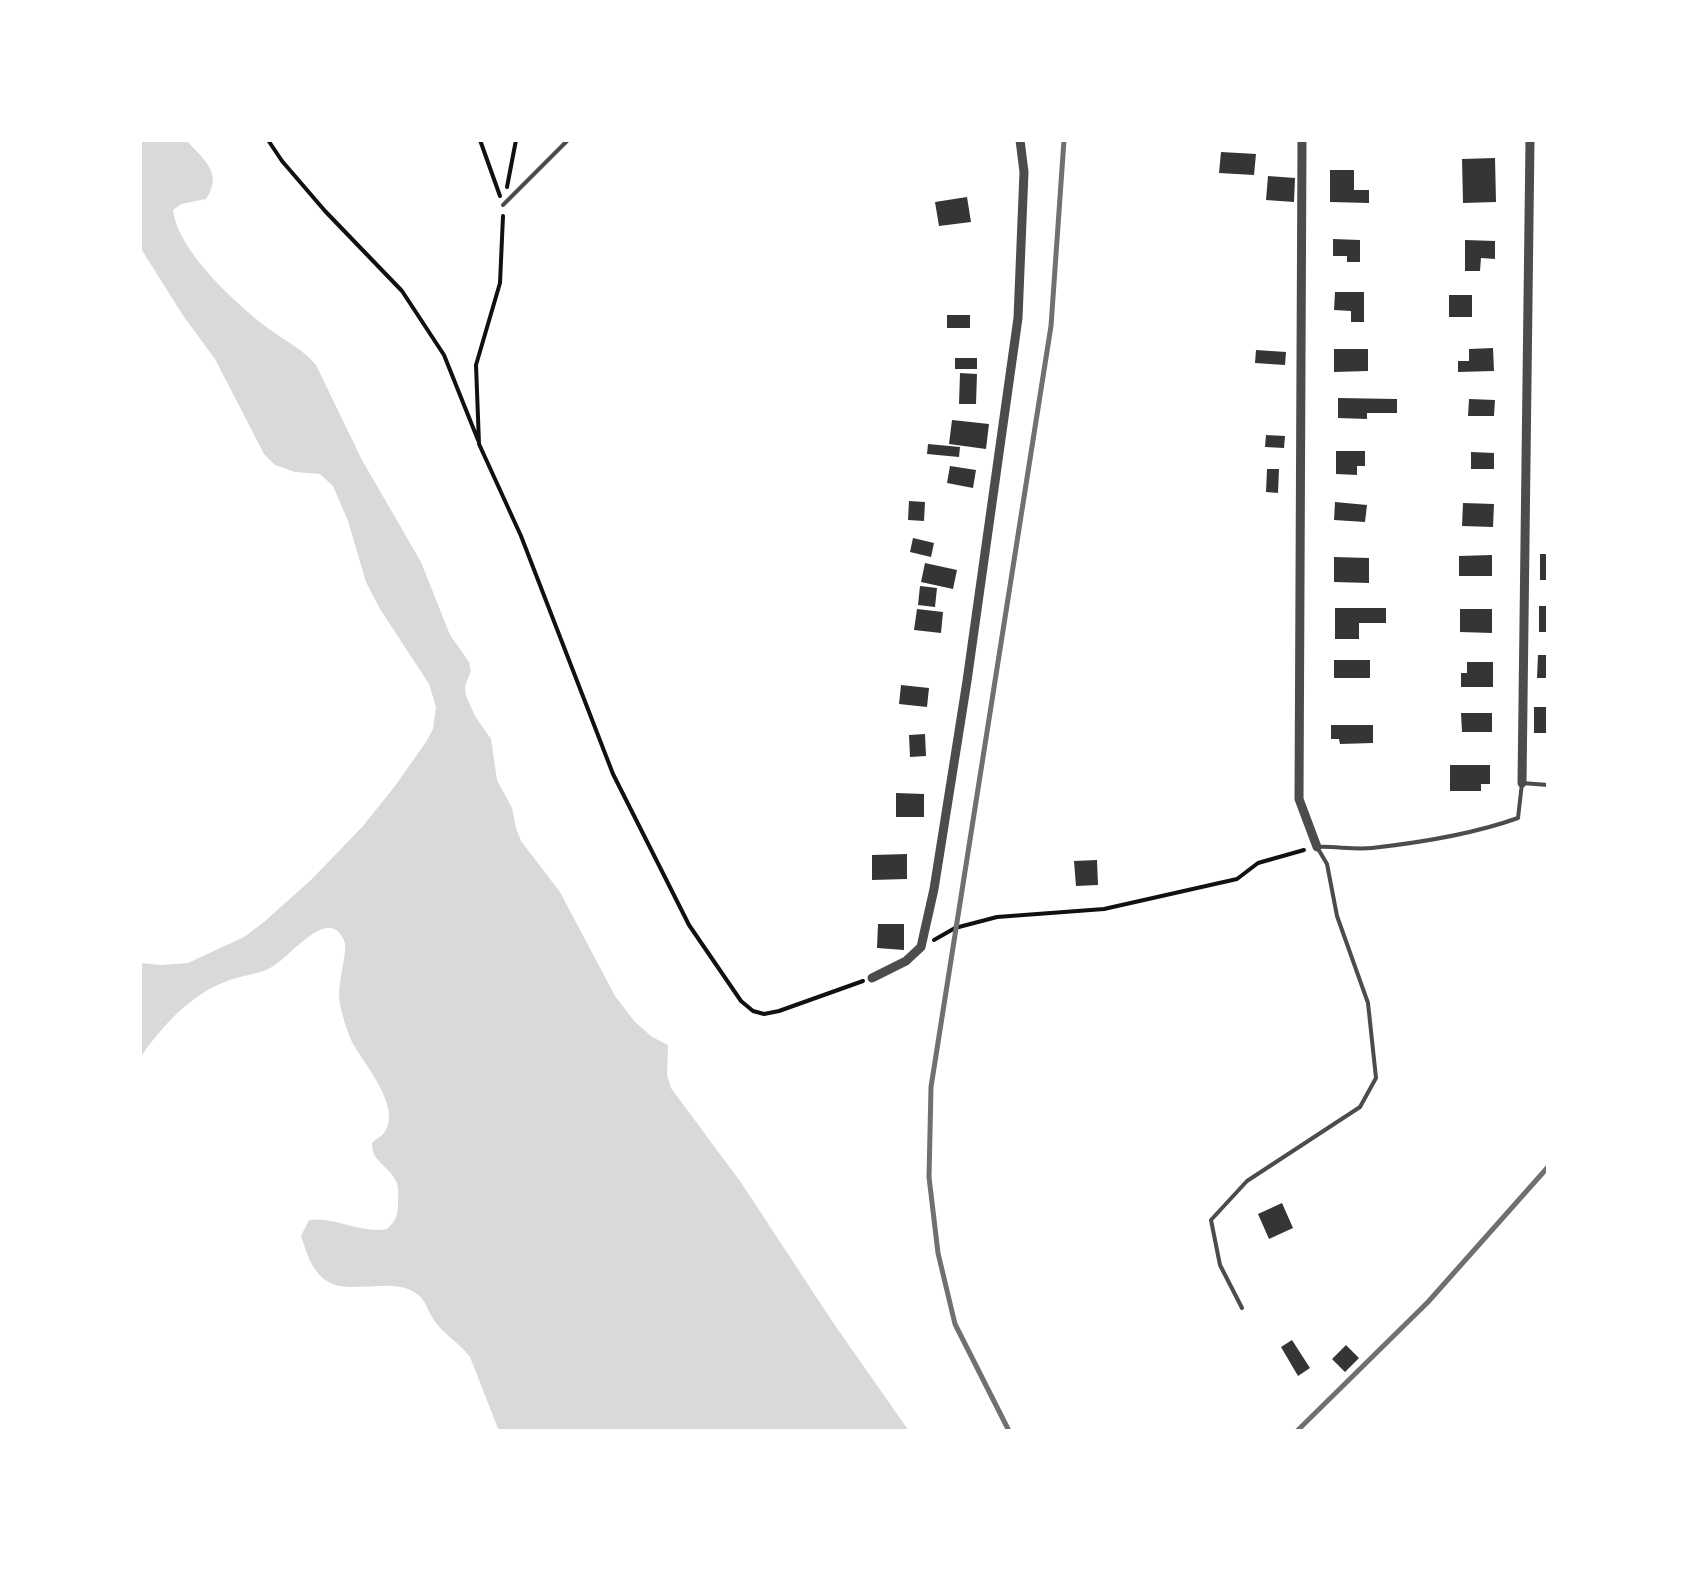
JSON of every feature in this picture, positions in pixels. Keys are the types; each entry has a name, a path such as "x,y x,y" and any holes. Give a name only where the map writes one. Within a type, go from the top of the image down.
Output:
{"street":[{"path":"872,978 906,961 921,947 934,890 1018,318 1024,172 1020,140"},
{"path":"1302,140 1299,799 1317,847"},
{"path":"1522,783 1530,140"}],"lane":[{"path":"503,205 568,140"},
{"path":"1317,847 1368,849 1493,828 1518,818 1522,783 1548,785"},
{"path":"1242,1308 1220,1265 1211,1220 1247,1181 1360,1107 1376,1078 1368,1003 1336,916 1327,864 1317,847"}],"path":[{"path":"268,140 325,212 402,291 444,355 522,536 613,774 690,925 741,1001 753,1011 779,1012 872,978"},
{"path":"480,140 503,205"},
{"path":"480,444 476,365 500,282 503,205 516,140"},
{"path":"921,947 955,928 997,917 1104,909 1237,879 1258,864 1317,847"}],"shaded area":[{"path":"140,140 186,140 205,160 213,181 206,199 181,204 173,210 186,243 227,293 316,365 362,460 421,562 450,635 469,662 466,696 491,739 497,780 512,808 521,841 560,892 615,996 634,1021 668,1045 667,1075 671,1088 742,1184 909,1431 499,1431 470,1357 436,1323 418,1294 402,1287 350,1287 326,1281 312,1264 301,1236 309,1220 387,1229 398,1208 397,1183 372,1149 372,1143 389,1123 389,1111 352,1042 340,1005 345,943 339,932 330,928 320,930 272,967 201,994 167,1023 140,1058 140,963 188,963 244,937 264,922 312,879 395,786 433,729 436,707 429,684 366,582 333,486 320,474 275,465 264,454 215,359 140,247"}],"building":[{"path":"1221,152 1256,154 1254,175 1219,173"},
{"path":"1495,158 1496,202 1463,203 1462,159"},
{"path":"1330,170 1354,170 1354,190 1369,190 1369,203 1330,202"},
{"path":"1268,176 1295,178 1294,202 1266,200"},
{"path":"967,197 971,222 939,226 935,202"},
{"path":"1333,239 1360,240 1360,262 1347,262 1347,256 1333,256"},
{"path":"1465,240 1495,241 1495,259 1481,258 1480,271 1465,271"},
{"path":"1335,292 1364,292 1364,322 1351,322 1351,311 1334,310"},
{"path":"1449,295 1472,295 1472,317 1449,317"},
{"path":"947,315 970,315 970,328 947,328"},
{"path":"1493,348 1494,371 1458,372 1458,361 1469,361 1469,349"},
{"path":"1334,349 1368,349 1368,371 1334,372"},
{"path":"1256,350 1286,352 1285,365 1255,363"},
{"path":"955,358 977,358 977,369 955,369"},
{"path":"960,373 977,374 976,404 959,404"},
{"path":"1338,398 1397,399 1397,413 1367,413 1367,419 1338,418"},
{"path":"1469,399 1495,400 1494,416 1468,416"},
{"path":"952,420 989,424 986,449 949,444"},
{"path":"1266,435 1285,436 1284,448 1265,447"},
{"path":"928,444 960,447 959,457 927,454"},
{"path":"1336,451 1365,451 1365,466 1357,466 1357,475 1336,474"},
{"path":"1471,452 1494,453 1494,469 1471,469"},
{"path":"950,466 976,470 973,488 947,483"},
{"path":"1267,469 1279,469 1278,493 1266,492"},
{"path":"909,501 925,502 924,521 908,520"},
{"path":"1335,502 1367,505 1365,522 1334,520"},
{"path":"1463,503 1494,504 1493,527 1462,526"},
{"path":"913,538 934,543 931,557 910,552"},
{"path":"1540,554 1548,554 1548,580 1540,580"},
{"path":"1492,555 1492,576 1459,576 1459,556"},
{"path":"1334,557 1369,558 1369,583 1334,582"},
{"path":"925,563 957,570 953,589 921,582"},
{"path":"920,586 937,588 935,607 918,605"},
{"path":"1539,606 1548,606 1548,632 1539,632"},
{"path":"1335,608 1386,608 1386,623 1359,623 1359,639 1335,639"},
{"path":"917,609 943,612 941,633 914,630"},
{"path":"1460,609 1492,609 1492,633 1460,632"},
{"path":"1538,655 1548,655 1548,678 1537,678"},
{"path":"1334,660 1370,660 1370,678 1334,678"},
{"path":"1467,662 1493,662 1493,687 1461,687 1461,673 1467,673"},
{"path":"901,685 929,688 927,707 899,704"},
{"path":"1534,707 1548,707 1548,733 1534,733"},
{"path":"1461,713 1492,713 1492,732 1462,732"},
{"path":"1331,725 1373,725 1373,743 1340,744 1339,739 1331,739"},
{"path":"925,734 926,756 910,757 909,735"},
{"path":"1450,765 1490,765 1490,784 1481,784 1481,791 1450,791"},
{"path":"896,793 924,794 924,817 896,817"},
{"path":"907,854 907,879 872,880 872,855"},
{"path":"1097,860 1098,885 1076,886 1074,861"},
{"path":"878,924 904,924 904,950 877,948"},
{"path":"1282,1203 1293,1228 1269,1239 1258,1214"},
{"path":"1292,1340 1310,1368 1298,1376 1281,1347"},
{"path":"1346,1345 1359,1358 1345,1372 1332,1359"}],"railway":[{"path":"1009,1431 955,1324 938,1253 929,1177 931,1087 1051,326 1064,140"},
{"path":"1297,1431 1428,1302 1548,1167"}]}
